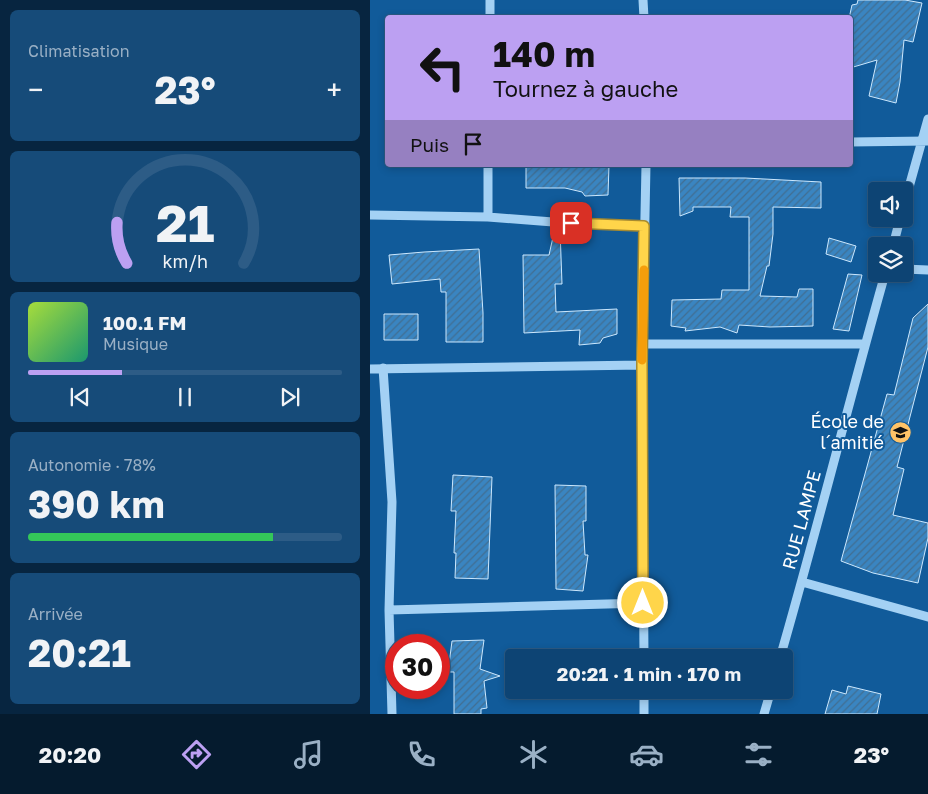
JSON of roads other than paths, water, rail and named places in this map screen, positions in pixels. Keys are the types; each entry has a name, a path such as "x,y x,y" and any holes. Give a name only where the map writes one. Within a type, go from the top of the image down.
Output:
{"street":[{"path":"490,0 490,15"},
{"path":"643,0 644,15"},
{"path":"912,182 925,141 928,119"},
{"path":"853,142 925,141"},
{"path":"488,167 488,217"},
{"path":"644,649 642,365 646,167"},
{"path":"370,215 488,217 644,226"},
{"path":"913,269 928,270"},
{"name":"RUE LAMPE","path":"783,649 883,282"},
{"path":"643,344 865,344"},
{"path":"370,369 642,365"},
{"path":"383,368 392,502 389,610 392,714"},
{"path":"802,582 928,618"},
{"path":"389,610 643,603"},
{"path":"644,699 644,714"},
{"path":"764,714 768,699"}],"place":[{"name":"École de l´amitié","path":"900,432"}]}
